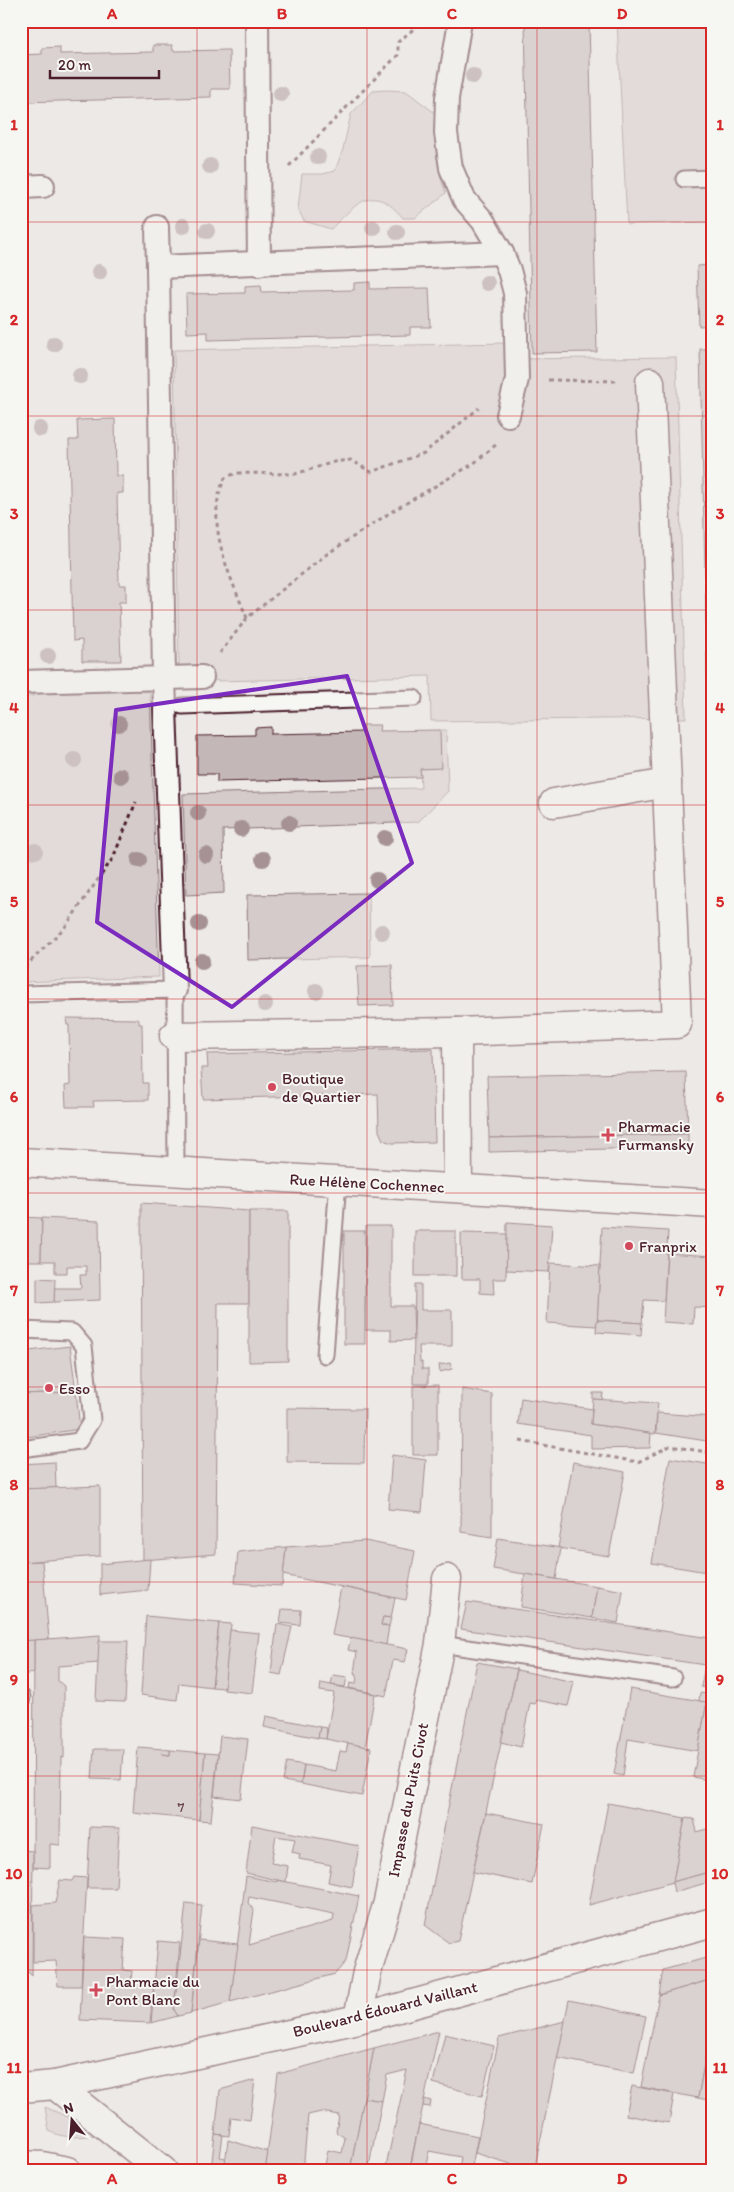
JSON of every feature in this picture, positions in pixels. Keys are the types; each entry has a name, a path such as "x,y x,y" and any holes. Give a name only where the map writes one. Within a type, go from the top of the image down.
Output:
{"street":[{"path":"257,21 259,264"},
{"path":"460,21 446,98 446,133 451,168 464,199 483,221 502,253 509,270 514,293 517,379 508,416"},
{"path":"157,228 164,679 175,990"},
{"path":"158,267 502,253"},
{"path":"174,1036 457,1032 677,1024 650,382"},
{"path":"21,682 202,677"},
{"path":"554,803 667,783"},
{"path":"457,1032 458,1188"},
{"name":"Rue Hélène Cochennec","path":"21,1162 713,1204"},
{"name":"Impasse du Puits Civot","path":"358,2019 366,1972 388,1902 440,1644 447,1579"},
{"name":"Boulevard Édouard Vaillant","path":"21,2088 55,2086 358,2019 713,1922"},
{"path":"55,2086 163,2171"},
{"path":"21,2165 42,2166 67,2171"}],"lane":[{"path":"684,179 713,178"},
{"path":"182,706 414,698"},
{"path":"21,994 175,990 176,1172"},
{"path":"326,1355 338,1181"},
{"path":"21,1330 72,1332 84,1346 92,1420 79,1441 21,1449"},
{"path":"440,1644 673,1678"}],"path":[{"path":"165,21 165,29"},
{"path":"258,197 398,55 398,42 423,21"},
{"path":"247,618 222,558 217,509 218,491 225,478 236,473 296,474 334,462 352,460 371,472 389,467 424,453 465,418 517,379"},
{"path":"545,380 650,382"},
{"path":"202,677 247,618 327,554 391,512 473,464 498,443 508,416"},
{"path":"21,971 65,927 113,858 138,800"},
{"path":"520,1441 638,1462 670,1446 713,1453"}],"highlighted area":[{"path":"347,676 412,863 232,1007 97,922 116,710"}],"shaded area":[{"path":"617,21 713,21 713,222 627,224"},
{"path":"373,91 406,91 435,113 438,164 446,193 415,218 403,218 383,201 374,199 366,200 357,205 331,229 304,221 298,209 302,174 323,174 335,171 343,149 351,114"},
{"path":"507,343 521,359 676,357 686,718 431,721 430,676 217,681 190,669 179,670 174,350"},
{"path":"150,691 159,977 21,982 21,696 34,696 35,692"},
{"path":"440,730 446,730 448,791 418,822 223,830 224,893 186,895 183,794 421,788 420,769"},
{"path":"369,893 370,957 248,960 247,895"},
{"path":"45,2107 86,2125 97,2135 79,2137 54,2134 49,2131"}],"building":[{"path":"525,21 589,21 597,352 532,353"},
{"path":"153,45 172,45 173,51 229,50 230,89 211,89 211,97 21,102 21,55 42,54 42,48 60,47 60,54 153,52"},
{"path":"713,265 713,325 699,326 697,266"},
{"path":"370,282 370,289 429,288 431,327 410,327 410,335 208,340 208,332 187,333 186,294 245,293 245,286 261,285 262,292 354,290 354,283"},
{"path":"700,349 713,349 713,890 708,706"},
{"path":"115,419 116,476 123,476 123,493 117,493 119,585 126,585 126,602 119,602 121,661 82,661 82,640 73,641 69,440 78,440 77,420"},
{"path":"363,725 380,725 379,731 440,730 441,768 420,769 421,777 217,782 217,774 197,774 197,736 255,735 255,728 271,727 271,734 363,732"},
{"path":"392,965 393,1005 359,1006 357,966"},
{"path":"66,1018 139,1019 139,1024 142,1024 143,1083 148,1083 148,1100 93,1101 94,1107 66,1107 65,1086 70,1085 69,1025 67,1025"},
{"path":"433,1049 435,1142 392,1143 383,1140 379,1131 378,1094 203,1099 201,1068 208,1068 207,1054"},
{"path":"686,1072 688,1134 489,1138 487,1076"},
{"path":"688,1134 688,1147 489,1152 489,1138"},
{"path":"141,1203 249,1211 249,1303 218,1303 216,1554 143,1560"},
{"path":"249,1211 288,1211 288,1361 249,1362"},
{"path":"21,1217 42,1218 41,1261 21,1261"},
{"path":"42,1218 99,1221 100,1300 54,1302 54,1288 81,1288 80,1275 86,1275 86,1266 67,1266 67,1273 55,1273 55,1261 41,1261"},
{"path":"507,1222 552,1225 549,1272 506,1270"},
{"path":"366,1226 391,1226 391,1306 413,1306 414,1340 391,1341 391,1330 365,1330"},
{"path":"602,1227 668,1231 664,1301 644,1300 642,1323 597,1320"},
{"path":"344,1231 365,1231 365,1344 344,1344"},
{"path":"415,1231 456,1231 456,1276 415,1276"},
{"path":"461,1233 507,1234 506,1279 493,1279 494,1294 480,1293 480,1279 462,1279"},
{"path":"667,1253 713,1256 713,1308 694,1307 693,1324 663,1322"},
{"path":"550,1263 600,1266 597,1326 547,1323"},
{"path":"37,1278 55,1279 54,1302 37,1303"},
{"path":"415,1284 421,1284 421,1310 452,1310 452,1346 419,1346 422,1369 428,1369 428,1384 413,1384"},
{"path":"597,1320 642,1323 641,1335 596,1332"},
{"path":"70,1346 76,1392 21,1394 21,1352"},
{"path":"450,1363 452,1369 440,1372 439,1365"},
{"path":"438,1385 438,1455 413,1455 413,1386"},
{"path":"462,1389 492,1394 492,1537 461,1532"},
{"path":"76,1392 80,1429 27,1437 21,1394"},
{"path":"593,1393 603,1393 602,1400 593,1399"},
{"path":"521,1398 592,1409 591,1424 651,1433 650,1448 591,1449 591,1435 518,1424"},
{"path":"593,1399 658,1403 655,1434 591,1424"},
{"path":"287,1408 365,1409 364,1463 287,1462"},
{"path":"657,1413 713,1417 713,1442 656,1433"},
{"path":"392,1455 426,1460 422,1512 388,1509"},
{"path":"670,1458 713,1465 713,1529 707,1566 713,1565 713,1573 652,1563"},
{"path":"55,1462 56,1488 21,1489 21,1464"},
{"path":"573,1462 625,1472 609,1556 558,1548"},
{"path":"100,1486 100,1556 21,1562 21,1489"},
{"path":"498,1538 561,1548 556,1579 493,1569"},
{"path":"365,1541 415,1551 406,1600 283,1575 286,1547"},
{"path":"286,1547 282,1586 235,1583 238,1552"},
{"path":"150,1559 148,1590 100,1595 100,1564"},
{"path":"42,1561 49,1639 26,1641 21,1562"},
{"path":"525,1574 597,1586 592,1618 521,1607"},
{"path":"21,1582 26,1641 21,1641"},
{"path":"597,1586 623,1591 618,1623 592,1618"},
{"path":"341,1587 395,1598 391,1618 383,1617 381,1625 389,1626 386,1645 332,1635"},
{"path":"467,1602 710,1638 705,1665 461,1629"},
{"path":"282,1609 301,1610 300,1625 280,1623"},
{"path":"146,1616 219,1623 212,1687 179,1683 177,1700 141,1695"},
{"path":"383,1617 391,1618 389,1626 381,1625"},
{"path":"219,1623 231,1624 225,1688 212,1687"},
{"path":"277,1624 292,1627 281,1675 271,1673"},
{"path":"230,1630 259,1633 252,1693 224,1690"},
{"path":"100,1635 99,1663 58,1666 58,1681 64,1686 64,1758 61,1757 60,1845 50,1844 50,1868 33,1867 34,1640"},
{"path":"351,1638 408,1649 405,1662 393,1660 386,1696 349,1688 350,1683 356,1684 357,1674 354,1673 357,1652 348,1650"},
{"path":"710,1638 713,1638 713,1689 701,1687"},
{"path":"34,1640 34,1673 21,1675 21,1641"},
{"path":"99,1641 128,1641 125,1702 96,1701"},
{"path":"477,1662 517,1669 458,1941 449,1943 425,1925"},
{"path":"517,1670 574,1682 568,1706 536,1700 535,1704 530,1703 521,1747 501,1742"},
{"path":"333,1675 347,1677 345,1687 331,1685"},
{"path":"321,1683 375,1694 365,1747 326,1739 334,1693 320,1691"},
{"path":"630,1689 707,1702 698,1751 628,1739 623,1776 614,1774"},
{"path":"700,1693 713,1695 713,1703 699,1701"},
{"path":"707,1702 713,1703 709,1731 713,1732 713,1781 693,1777"},
{"path":"266,1716 320,1727 318,1738 264,1727"},
{"path":"320,1727 327,1728 326,1739 318,1738"},
{"path":"220,1736 248,1739 241,1799 214,1796"},
{"path":"348,1743 371,1748 362,1796 301,1784 304,1765 336,1771 340,1751 346,1752"},
{"path":"138,1747 163,1749 162,1754 170,1755 170,1750 205,1753 199,1820 133,1813"},
{"path":"94,1749 123,1749 121,1780 92,1779"},
{"path":"163,1749 170,1750 170,1755 162,1754"},
{"path":"205,1753 218,1754 211,1821 199,1820"},
{"path":"287,1762 304,1765 301,1784 283,1781"},
{"path":"608,1803 685,1818 673,1882 589,1905"},
{"path":"486,1813 544,1824 532,1884 473,1872"},
{"path":"685,1818 694,1819 697,1832 713,1827 713,1871 673,1882"},
{"path":"252,1825 359,1846 352,1887 328,1882 331,1865 299,1859 300,1854 292,1852 295,1839 276,1836 271,1863 288,1866 286,1882 246,1873"},
{"path":"90,1827 119,1828 116,1888 87,1888"},
{"path":"21,1850 33,1851 32,1976 21,1965"},
{"path":"713,1871 713,1881 674,1892 672,1882"},
{"path":"246,1876 359,1896 346,1961 335,1974 230,2002","holes":["249,1897 334,1914 333,1921 249,1945 254,1910 248,1903"]},
{"path":"74,1877 87,1878 81,1986 58,1986 56,1961 33,1962 33,1905 55,1903 60,1880 72,1881"},
{"path":"186,1903 202,1905 191,2013 178,2016 174,2010"},
{"path":"84,1937 125,1939 123,1970 132,1971 131,1980 154,1982 150,2023 80,2020"},
{"path":"199,1940 238,1944 230,2002 191,2013"},
{"path":"158,1941 180,1943 174,2010 178,2016 151,2023"},
{"path":"713,1956 713,1979 659,1995 663,1970"},
{"path":"713,1979 713,2014 698,2098 641,2087 659,1995"},
{"path":"569,2000 646,2016 634,2073 557,2058"},
{"path":"713,2014 713,2101 698,2098"},
{"path":"565,2021 534,2171 475,2153 499,2038"},
{"path":"439,2031 409,2171 385,2171 407,2070 387,2075 382,2101 364,2098 374,2048"},
{"path":"445,2034 494,2046 482,2096 433,2083"},
{"path":"374,2048 350,2171 324,2171 328,2150 342,2153 345,2138 336,2132 339,2115 321,2112 308,2115 303,2171 265,2171 278,2074"},
{"path":"255,2080 250,2120 231,2117 229,2136 215,2134 220,2090"},
{"path":"632,2086 674,2094 669,2123 626,2115"},
{"path":"364,2098 382,2101 368,2171 350,2171"},
{"path":"424,2099 431,2101 430,2107 423,2106"},
{"path":"419,2124 478,2136 471,2171 447,2171 448,2167 459,2169 461,2157 429,2151 424,2171 410,2169"},
{"path":"215,2134 223,2135 220,2157 226,2158 224,2171 211,2170"},
{"path":"228,2140 268,2152 265,2171 224,2171"}],"place":[{"name":"Boutique de Quartier","path":"272,1087"},
{"name":"Pharmacie Furmansky","path":"608,1135"},
{"name":"Franprix","path":"629,1246"},
{"name":"Esso","path":"49,1388"},
{"name":"Pharmacie du Pont Blanc","path":"96,1990"}]}
